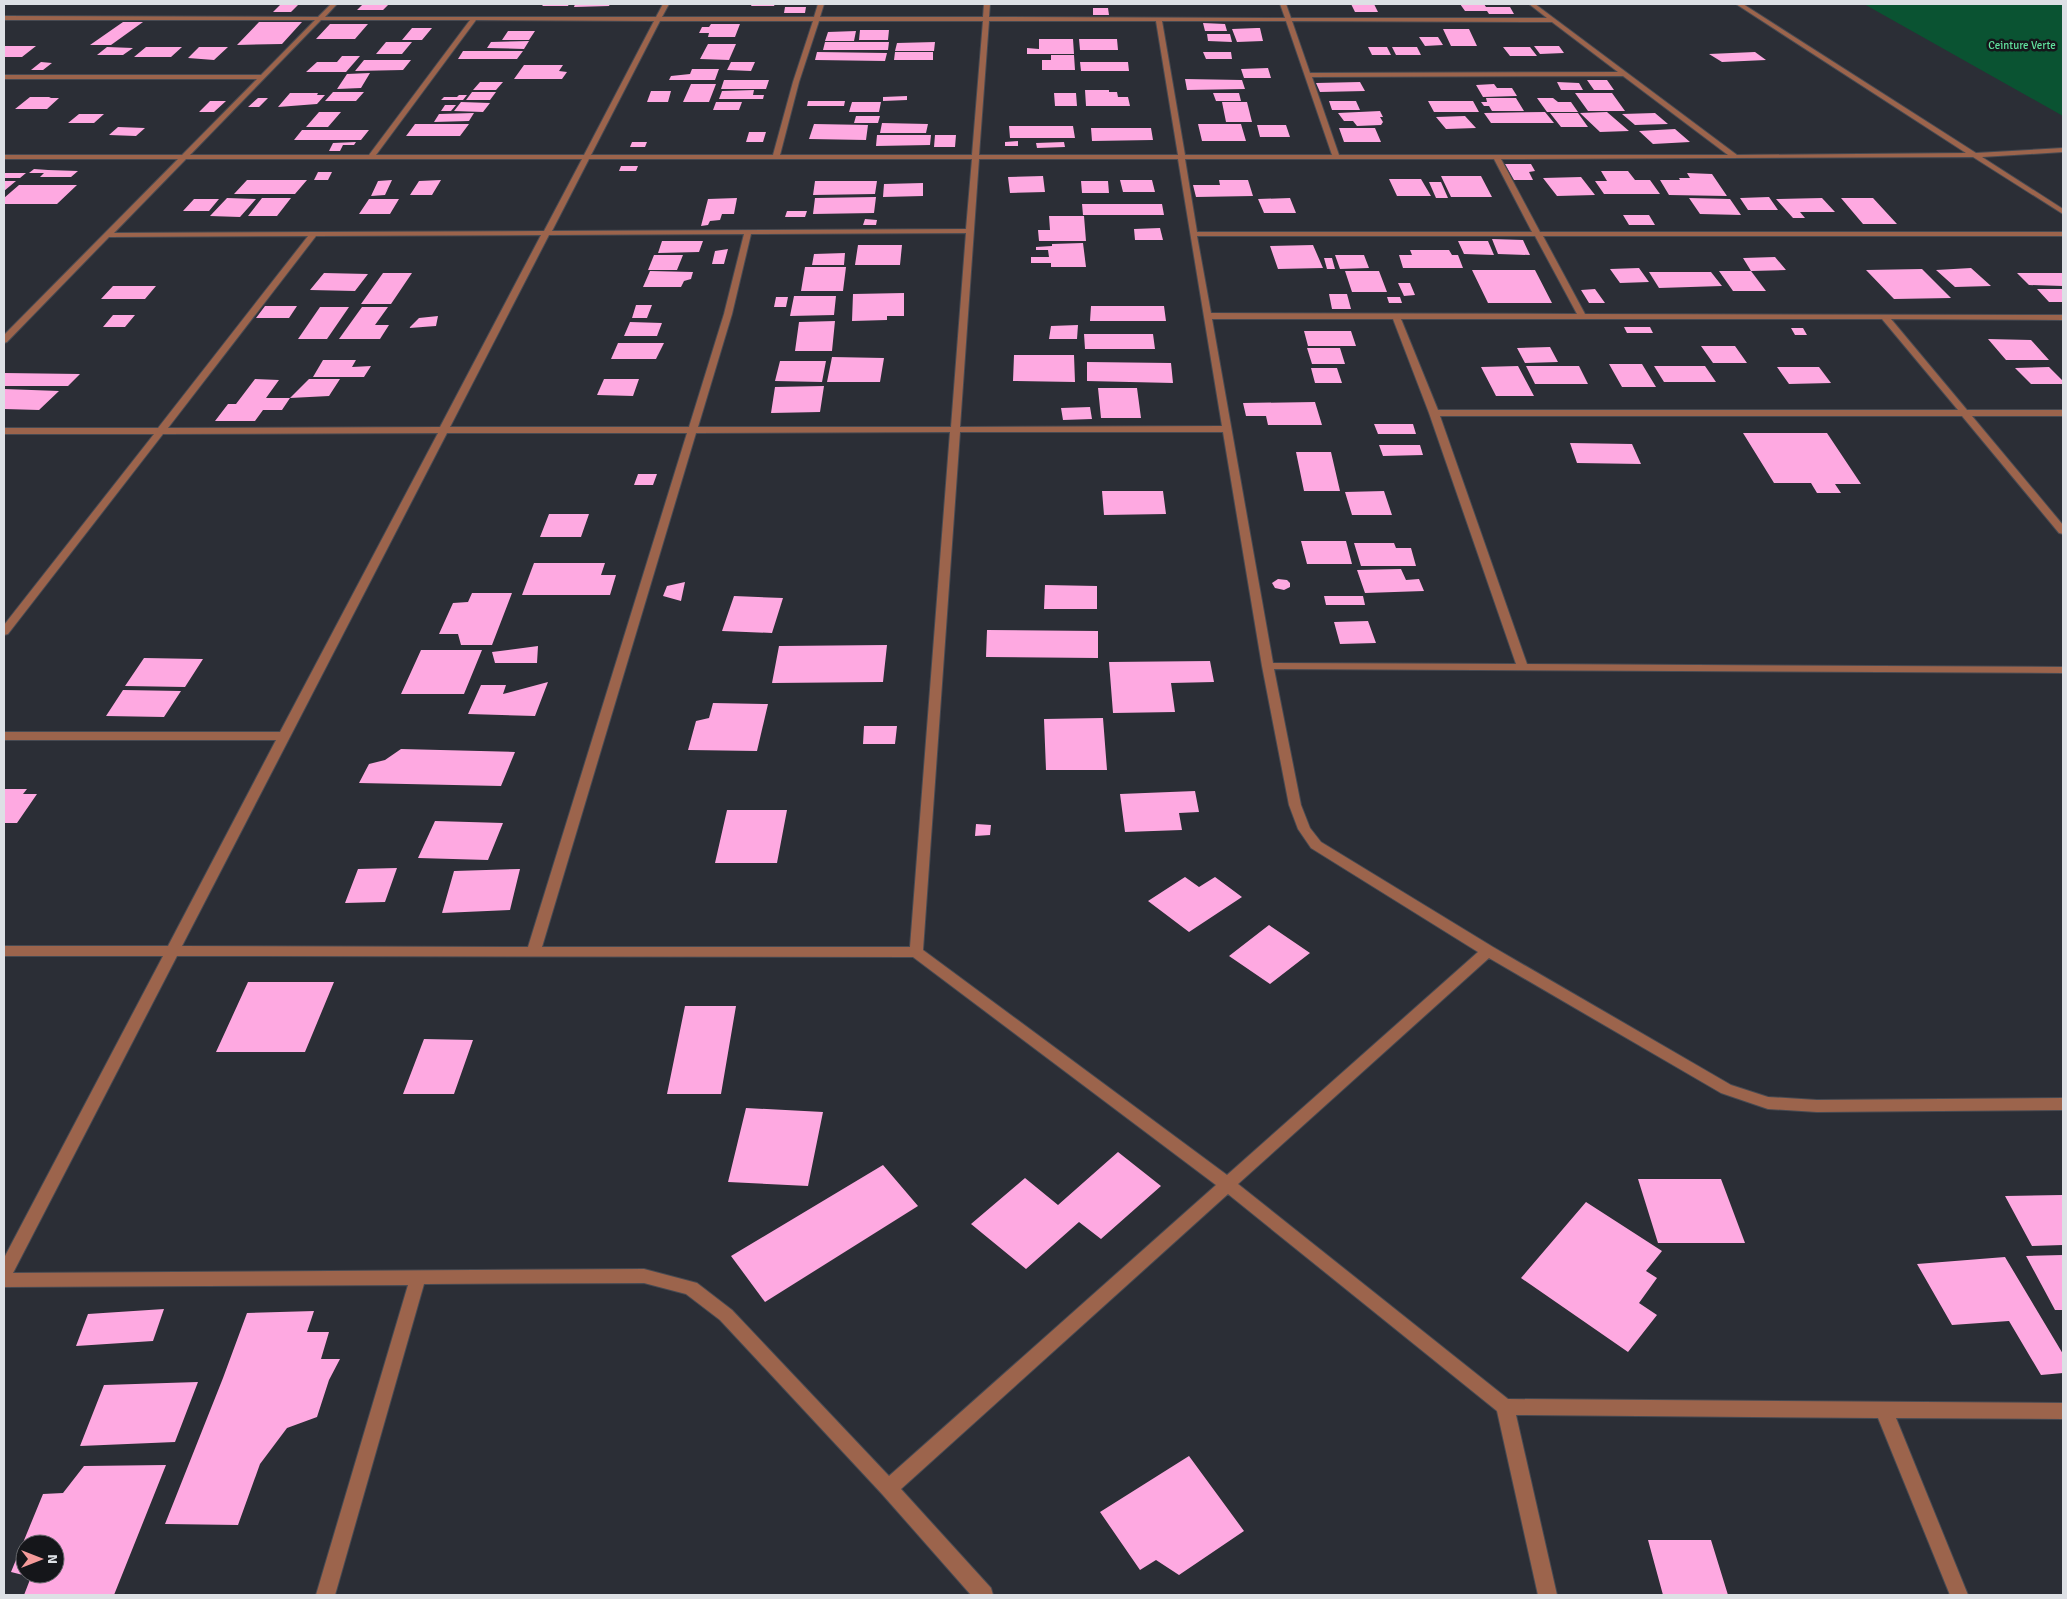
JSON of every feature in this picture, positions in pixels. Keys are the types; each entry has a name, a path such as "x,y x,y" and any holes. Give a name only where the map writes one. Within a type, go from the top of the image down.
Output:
{"street":[{"path":"4,340 334,4"},
{"path":"4,1274 666,4"},
{"path":"776,157 796,82 821,4"},
{"path":"916,952 987,4"},
{"path":"1283,4 1336,157"},
{"path":"1532,4 1735,157"},
{"path":"1739,4 1977,155 2063,212"},
{"path":"4,18 1553,20"},
{"path":"371,157 474,18"},
{"path":"1159,19 1193,234 1268,666 1295,805 1304,829 1316,845 1488,951 1726,1090 1768,1103 1817,1106 2063,1104"},
{"path":"1308,75 1626,74"},
{"path":"4,77 262,77"},
{"path":"4,157 1735,157 1977,155 2063,150"},
{"path":"1496,157 1582,316"},
{"path":"107,235 970,231"},
{"path":"533,952 728,314 748,232"},
{"path":"4,632 314,234"},
{"path":"1193,234 2063,234"},
{"path":"1207,316 2063,317"},
{"path":"1396,316 1434,413 1523,668"},
{"path":"1884,316 2063,531"},
{"path":"1434,413 2063,413"},
{"path":"4,431 1227,429"},
{"path":"1268,666 2063,670"},
{"path":"4,736 284,736"},
{"path":"4,951 916,952 1228,1185 1505,1408 1547,1595"},
{"path":"888,1488 1488,951"},
{"path":"4,1280 644,1276 691,1288 726,1315 888,1488 984,1595"},
{"path":"325,1595 418,1277"},
{"path":"1505,1408 2063,1411"},
{"path":"1884,1410 1959,1595"}],"green space":[{"name":"Ceinture Verte","path":"1864,4 2063,4 2063,116"}],"building":[{"path":"281,4 299,4 291,12 273,12"},
{"path":"363,4 389,4 383,10 357,10"},
{"path":"544,4 569,4 568,6 542,6"},
{"path":"575,4 610,4 609,6 574,7"},
{"path":"752,4 775,4 774,6 751,6"},
{"path":"1351,4 1374,4 1378,12 1355,12"},
{"path":"1460,4 1510,7 1514,14 1489,14 1487,11 1465,11"},
{"path":"785,7 806,7 805,13 784,13"},
{"path":"1093,8 1108,8 1109,15 1093,15"},
{"path":"123,22 143,22 111,45 90,45"},
{"path":"259,22 302,22 282,44 237,45"},
{"path":"1203,23 1225,24 1227,31 1205,31"},
{"path":"330,24 368,24 355,39 316,39"},
{"path":"711,24 740,24 735,37 708,37 709,33 699,33 702,27 709,27"},
{"path":"412,28 432,28 422,40 402,40"},
{"path":"1260,28 1263,41 1237,42 1232,29"},
{"path":"1443,29 1469,29 1477,46 1451,46"},
{"path":"860,30 889,30 888,40 859,40"},
{"path":"508,31 535,31 529,40 502,40"},
{"path":"856,31 854,41 825,41 828,32"},
{"path":"1207,34 1230,34 1232,42 1208,41"},
{"path":"1419,37 1438,37 1443,45 1425,46"},
{"path":"1039,39 1073,39 1074,54 1027,54 1027,48 1039,49"},
{"path":"1079,39 1117,39 1118,50 1080,50"},
{"path":"529,41 524,49 487,48 491,42"},
{"path":"386,42 412,42 402,54 376,54"},
{"path":"825,42 889,42 888,50 823,50"},
{"path":"935,42 934,51 895,51 897,43"},
{"path":"708,44 736,44 729,60 700,59"},
{"path":"4,46 36,46 22,57 4,57"},
{"path":"1534,46 1559,46 1564,53 1540,54"},
{"path":"107,47 133,48 123,55 97,55"},
{"path":"146,47 182,47 171,57 134,57"},
{"path":"199,47 228,47 214,60 188,58"},
{"path":"1368,47 1387,47 1391,55 1372,55"},
{"path":"1392,47 1417,47 1421,55 1396,55"},
{"path":"1503,47 1530,47 1537,56 1510,56"},
{"path":"463,51 523,51 517,59 458,59"},
{"path":"817,52 887,53 885,61 815,60"},
{"path":"895,52 933,52 933,60 894,60"},
{"path":"1203,52 1231,52 1232,59 1206,59"},
{"path":"1755,52 1766,60 1722,62 1709,54"},
{"path":"1051,55 1074,55 1075,70 1042,70 1042,60 1051,60"},
{"path":"342,56 360,56 346,72 306,72 317,62 337,62"},
{"path":"364,60 411,60 403,70 355,71"},
{"path":"41,62 52,63 43,70 31,70"},
{"path":"731,62 755,62 751,71 727,70"},
{"path":"1080,62 1128,62 1129,71 1081,71"},
{"path":"524,65 563,65 559,71 567,72 562,79 514,79"},
{"path":"1268,68 1271,78 1244,78 1241,69"},
{"path":"692,69 719,69 715,80 669,80 671,76 690,74"},
{"path":"370,73 361,88 337,89 347,74"},
{"path":"1185,79 1242,80 1245,89 1187,90"},
{"path":"724,80 769,80 766,89 721,89"},
{"path":"1587,80 1607,80 1614,90 1594,90"},
{"path":"480,82 503,82 496,90 473,90"},
{"path":"1360,82 1365,91 1320,92 1316,83"},
{"path":"1557,82 1579,83 1583,90 1561,90"},
{"path":"691,84 716,84 709,102 683,102"},
{"path":"1494,84 1497,88 1512,88 1517,96 1483,97 1476,85"},
{"path":"754,90 753,95 764,95 763,99 719,99 722,91"},
{"path":"1085,90 1117,92 1118,97 1128,97 1130,106 1086,106"},
{"path":"651,91 671,91 668,102 647,102"},
{"path":"333,92 364,92 356,101 325,101"},
{"path":"472,92 496,92 490,100 466,100"},
{"path":"290,93 318,93 317,95 325,95 317,104 278,107"},
{"path":"1054,93 1076,93 1077,106 1055,106"},
{"path":"1213,93 1239,93 1241,101 1216,101"},
{"path":"1575,93 1612,93 1625,111 1588,111"},
{"path":"459,95 467,95 463,100 441,100 444,97 457,97"},
{"path":"907,96 907,100 883,101 883,97"},
{"path":"30,97 59,98 47,109 15,109"},
{"path":"258,98 268,98 259,107 248,107"},
{"path":"1486,98 1516,98 1524,111 1492,111 1489,106 1484,106 1481,102 1487,102"},
{"path":"1537,98 1553,98 1558,102 1571,102 1578,112 1547,112"},
{"path":"210,101 226,101 214,112 199,112"},
{"path":"808,101 845,101 844,106 807,106"},
{"path":"1329,101 1356,101 1360,110 1332,110"},
{"path":"1428,101 1473,101 1479,112 1434,112"},
{"path":"461,102 490,103 483,112 454,111"},
{"path":"716,102 742,102 739,110 713,110"},
{"path":"852,102 881,102 879,112 849,112"},
{"path":"1222,102 1247,102 1252,122 1226,122"},
{"path":"445,105 456,105 451,111 441,111"},
{"path":"1380,111 1383,117 1380,117 1383,122 1381,125 1357,126 1353,121 1344,121 1338,113"},
{"path":"319,112 341,112 328,127 306,127"},
{"path":"1545,112 1554,123 1491,123 1484,113"},
{"path":"1607,112 1629,131 1600,132 1580,113"},
{"path":"474,113 469,121 434,122 439,114"},
{"path":"1550,113 1578,113 1588,127 1561,127"},
{"path":"1655,113 1668,124 1635,125 1622,114"},
{"path":"79,114 104,114 94,123 68,123"},
{"path":"856,116 880,116 878,123 854,123"},
{"path":"1465,116 1476,128 1446,129 1436,117"},
{"path":"882,123 928,124 926,133 880,133"},
{"path":"415,124 469,124 460,136 406,136"},
{"path":"814,124 868,125 866,140 809,139"},
{"path":"1198,124 1241,124 1246,141 1202,141"},
{"path":"1257,125 1286,125 1290,137 1260,137"},
{"path":"1009,126 1073,126 1075,138 1010,138"},
{"path":"118,127 145,128 136,136 109,135"},
{"path":"1091,128 1151,128 1153,140 1092,141"},
{"path":"1339,128 1375,128 1381,142 1344,142"},
{"path":"1675,129 1690,142 1653,144 1639,131"},
{"path":"302,130 369,130 361,140 294,140"},
{"path":"749,132 766,132 763,142 746,142"},
{"path":"877,135 931,135 930,145 876,146"},
{"path":"935,135 956,135 955,147 934,147"},
{"path":"1018,141 1018,146 1005,146 1005,142"},
{"path":"356,142 354,145 343,145 340,151 329,151 333,143"},
{"path":"632,142 647,142 645,147 630,147"},
{"path":"1064,142 1065,147 1037,148 1036,143"},
{"path":"1505,164 1531,164 1535,171 1529,172 1533,180 1514,180"},
{"path":"621,166 638,166 636,171 619,171"},
{"path":"34,169 78,171 71,177 40,177 44,173 29,173"},
{"path":"1601,171 1628,171 1635,180 1650,180 1660,194 1604,194 1595,181 1607,181"},
{"path":"318,172 332,172 328,180 314,180"},
{"path":"4,173 26,173 20,178 4,178"},
{"path":"1687,173 1712,174 1727,196 1669,195 1660,180 1690,178"},
{"path":"1043,176 1045,192 1010,193 1008,177"},
{"path":"1441,176 1481,176 1492,197 1451,197"},
{"path":"1581,177 1595,195 1557,196 1543,178"},
{"path":"1389,179 1421,179 1431,196 1397,196"},
{"path":"247,180 307,180 295,194 234,194"},
{"path":"392,180 385,195 371,196 378,181"},
{"path":"441,180 432,195 410,195 419,181"},
{"path":"1120,180 1152,180 1155,192 1123,192"},
{"path":"1219,180 1248,180 1253,196 1196,197 1193,185 1220,185"},
{"path":"4,181 16,181 4,191"},
{"path":"815,181 877,181 875,194 813,195"},
{"path":"1081,181 1108,181 1109,193 1082,193"},
{"path":"1429,182 1441,182 1448,198 1436,198"},
{"path":"923,183 923,196 883,197 884,184"},
{"path":"19,185 77,185 57,204 4,204 4,198"},
{"path":"876,197 874,213 813,214 815,198"},
{"path":"1769,197 1778,210 1748,210 1740,198"},
{"path":"227,198 256,199 240,217 210,216"},
{"path":"262,198 291,198 277,216 248,216"},
{"path":"737,198 734,214 722,214 720,220 710,221 708,225 701,226 708,199"},
{"path":"1290,198 1296,213 1264,213 1258,199"},
{"path":"1689,198 1730,199 1741,215 1700,214"},
{"path":"1822,198 1835,212 1800,212 1805,218 1793,218 1776,199"},
{"path":"1841,198 1873,198 1897,224 1863,224"},
{"path":"194,199 219,199 209,211 183,211"},
{"path":"369,199 399,199 390,214 359,214"},
{"path":"1082,204 1162,204 1164,215 1083,215"},
{"path":"787,211 807,211 805,217 785,217"},
{"path":"1623,215 1649,215 1655,225 1629,225"},
{"path":"1049,216 1084,216 1086,241 1039,241 1038,230 1050,230"},
{"path":"865,219 877,220 876,225 863,225"},
{"path":"1160,228 1163,240 1135,240 1134,229"},
{"path":"1492,239 1523,240 1530,255 1498,254"},
{"path":"662,241 703,241 699,252 658,253"},
{"path":"1458,241 1488,241 1494,255 1464,254"},
{"path":"1083,243 1086,267 1051,267 1051,263 1031,263 1031,257 1049,257 1048,250 1036,250 1036,247 1052,246 1052,244"},
{"path":"858,245 902,245 900,265 855,265"},
{"path":"1313,245 1323,268 1278,269 1270,246"},
{"path":"728,249 724,264 712,264 715,251"},
{"path":"1410,250 1449,250 1452,255 1458,255 1463,268 1403,268 1399,255 1412,255"},
{"path":"845,253 844,265 812,265 814,254"},
{"path":"654,255 683,255 677,270 648,270"},
{"path":"1335,255 1364,255 1369,268 1340,269"},
{"path":"1775,257 1786,270 1751,271 1743,258"},
{"path":"1324,258 1332,258 1335,269 1327,269"},
{"path":"805,267 846,267 843,291 801,291"},
{"path":"1639,268 1649,282 1620,283 1610,269"},
{"path":"1971,268 1991,286 1955,287 1936,270"},
{"path":"1922,269 1951,298 1894,299 1866,270"},
{"path":"1472,270 1535,270 1552,303 1488,303"},
{"path":"650,271 693,272 691,279 684,281 681,287 643,287"},
{"path":"1345,271 1379,271 1387,292 1352,292"},
{"path":"1719,271 1751,271 1766,291 1733,291"},
{"path":"1649,272 1711,272 1722,286 1659,288"},
{"path":"324,273 368,274 355,291 310,290"},
{"path":"383,273 412,273 391,304 361,304"},
{"path":"2017,273 2063,273 2063,286 2029,285"},
{"path":"1398,283 1410,283 1415,295 1404,296"},
{"path":"113,286 156,286 145,299 101,299"},
{"path":"1595,289 1605,303 1589,303 1581,290"},
{"path":"2037,289 2063,289 2063,302 2049,302"},
{"path":"904,293 904,316 887,316 887,320 852,321 853,294"},
{"path":"1329,294 1347,294 1351,309 1332,309"},
{"path":"794,296 836,296 834,315 790,316"},
{"path":"776,297 788,297 786,307 774,307"},
{"path":"1387,297 1400,297 1402,303 1389,303"},
{"path":"636,305 652,305 647,318 632,318"},
{"path":"265,306 297,306 289,318 256,318"},
{"path":"1091,306 1164,306 1166,321 1090,321"},
{"path":"320,307 349,307 327,339 298,339"},
{"path":"362,307 388,307 375,325 389,325 380,339 339,339"},
{"path":"113,315 135,315 125,327 103,327"},
{"path":"438,316 436,326 409,328 419,318"},
{"path":"835,321 832,351 795,351 799,322"},
{"path":"630,322 662,323 657,336 624,336"},
{"path":"1078,325 1077,339 1049,339 1051,326"},
{"path":"1624,327 1650,327 1653,333 1627,333"},
{"path":"1791,328 1803,328 1807,335 1795,335"},
{"path":"1304,331 1351,331 1356,346 1308,346"},
{"path":"1084,334 1153,334 1155,349 1085,349"},
{"path":"1988,339 2031,340 2049,360 2006,360"},
{"path":"618,343 664,343 656,359 611,359"},
{"path":"1701,346 1735,346 1747,363 1713,363"},
{"path":"1550,347 1558,362 1525,363 1517,348"},
{"path":"1307,348 1340,348 1345,364 1312,364"},
{"path":"1014,355 1074,355 1075,382 1013,381"},
{"path":"832,357 884,358 880,382 827,382"},
{"path":"323,360 356,360 352,367 371,366 364,377 313,377"},
{"path":"780,361 826,361 822,382 775,381"},
{"path":"1087,362 1171,363 1173,383 1087,381"},
{"path":"1609,364 1642,364 1656,387 1622,387"},
{"path":"1518,366 1534,396 1496,396 1481,367"},
{"path":"1526,366 1579,366 1588,384 1535,384"},
{"path":"1654,366 1705,366 1716,382 1664,382"},
{"path":"1777,367 1819,367 1831,383 1789,384"},
{"path":"2049,367 2063,381 2063,384 2031,384 2015,368"},
{"path":"1311,368 1337,368 1342,383 1315,383"},
{"path":"4,373 80,374 68,386 4,386"},
{"path":"255,379 279,380 266,398 290,398 282,410 263,410 255,421 215,421 228,404 236,404"},
{"path":"309,379 340,379 329,396 290,398"},
{"path":"604,379 639,379 633,396 597,395"},
{"path":"824,386 820,412 771,413 775,387"},
{"path":"1098,388 1137,388 1141,418 1101,418"},
{"path":"4,389 59,391 39,410 4,409"},
{"path":"1315,402 1322,425 1268,425 1266,416 1246,416 1243,403"},
{"path":"1090,407 1092,419 1063,420 1061,408"},
{"path":"1374,424 1413,424 1416,434 1378,434"},
{"path":"1743,433 1827,433 1861,484 1835,484 1841,493 1817,493 1811,483 1774,483"},
{"path":"1570,443 1632,444 1641,464 1577,463"},
{"path":"1379,445 1420,445 1423,455 1383,456"},
{"path":"1296,452 1331,452 1340,491 1304,491"},
{"path":"638,474 657,474 653,485 634,485"},
{"path":"1102,491 1163,491 1166,514 1104,515"},
{"path":"1384,491 1392,515 1352,515 1345,492"},
{"path":"549,514 589,514 581,537 540,537"},
{"path":"1301,541 1346,541 1352,564 1307,564"},
{"path":"1354,543 1394,543 1396,548 1411,548 1416,566 1361,566"},
{"path":"534,563 605,563 601,575 616,575 610,595 522,595"},
{"path":"1401,569 1406,580 1419,579 1424,591 1365,593 1357,570"},
{"path":"1278,579 1287,580 1290,583 1290,587 1284,590 1275,588 1272,583"},
{"path":"685,582 681,601 663,596 667,586"},
{"path":"1045,585 1097,586 1097,609 1044,609"},
{"path":"472,593 512,593 492,645 461,645 458,634 439,634 453,603 468,602"},
{"path":"734,596 783,598 772,633 722,631"},
{"path":"1324,596 1363,596 1365,605 1326,605"},
{"path":"1368,621 1376,643 1340,644 1334,622"},
{"path":"987,630 1098,631 1098,658 986,657"},
{"path":"887,645 883,682 772,683 779,646"},
{"path":"538,646 537,663 495,663 492,652"},
{"path":"421,650 482,650 464,694 401,694"},
{"path":"144,658 203,659 185,687 125,686"},
{"path":"1210,661 1214,682 1171,683 1175,712 1113,713 1109,662"},
{"path":"548,682 535,716 468,714 481,685 506,685 503,694"},
{"path":"123,690 181,691 164,717 106,716"},
{"path":"713,703 768,704 757,751 688,750 696,721 709,718"},
{"path":"1103,718 1107,770 1046,770 1044,719"},
{"path":"864,726 897,726 895,744 863,744"},
{"path":"401,749 515,752 501,786 359,783 369,764 385,760"},
{"path":"4,789 27,789 23,794 37,794 17,823 4,823"},
{"path":"1195,791 1199,812 1179,813 1182,830 1125,832 1120,794"},
{"path":"727,810 787,810 777,863 715,863"},
{"path":"435,821 503,823 488,860 418,858"},
{"path":"976,824 991,825 990,835 975,836"},
{"path":"397,868 385,902 345,903 358,869"},
{"path":"520,869 510,910 442,913 454,871"},
{"path":"1185,877 1199,887 1215,877 1242,897 1189,932 1148,901"},
{"path":"1269,925 1310,953 1270,984 1229,956"},
{"path":"248,982 334,982 305,1052 216,1052"},
{"path":"685,1006 736,1006 721,1094 667,1094"},
{"path":"424,1039 473,1040 454,1094 403,1094"},
{"path":"746,1108 823,1112 808,1186 728,1182"},
{"path":"1118,1152 1161,1186 1101,1239 1079,1222 1026,1269 971,1224 1025,1178 1058,1205"},
{"path":"883,1165 918,1206 765,1302 731,1256"},
{"path":"1638,1179 1721,1179 1745,1243 1658,1243"},
{"path":"2063,1195 2063,1245 2032,1246 2005,1196"},
{"path":"1586,1202 1662,1251 1646,1271 1657,1278 1639,1303 1657,1315 1628,1352 1521,1278"},
{"path":"2063,1255 2063,1310 2055,1310 2026,1256"},
{"path":"2005,1257 2063,1354 2063,1373 2041,1375 2009,1321 1952,1325 1917,1264"},
{"path":"164,1309 153,1341 76,1346 88,1314"},
{"path":"314,1311 307,1332 329,1332 321,1359 340,1359 329,1380 317,1417 287,1428 260,1464 238,1525 165,1524 247,1313"},
{"path":"198,1382 175,1442 80,1446 104,1385"},
{"path":"1189,1456 1244,1531 1179,1575 1156,1560 1140,1570 1100,1512"},
{"path":"166,1465 114,1595 24,1595 28,1584 65,1584 65,1534 27,1534 43,1494 63,1493 84,1466"},
{"path":"1648,1540 1711,1540 1728,1595 1663,1595"},
{"path":"15,1562 15,1573 11,1572"}]}
